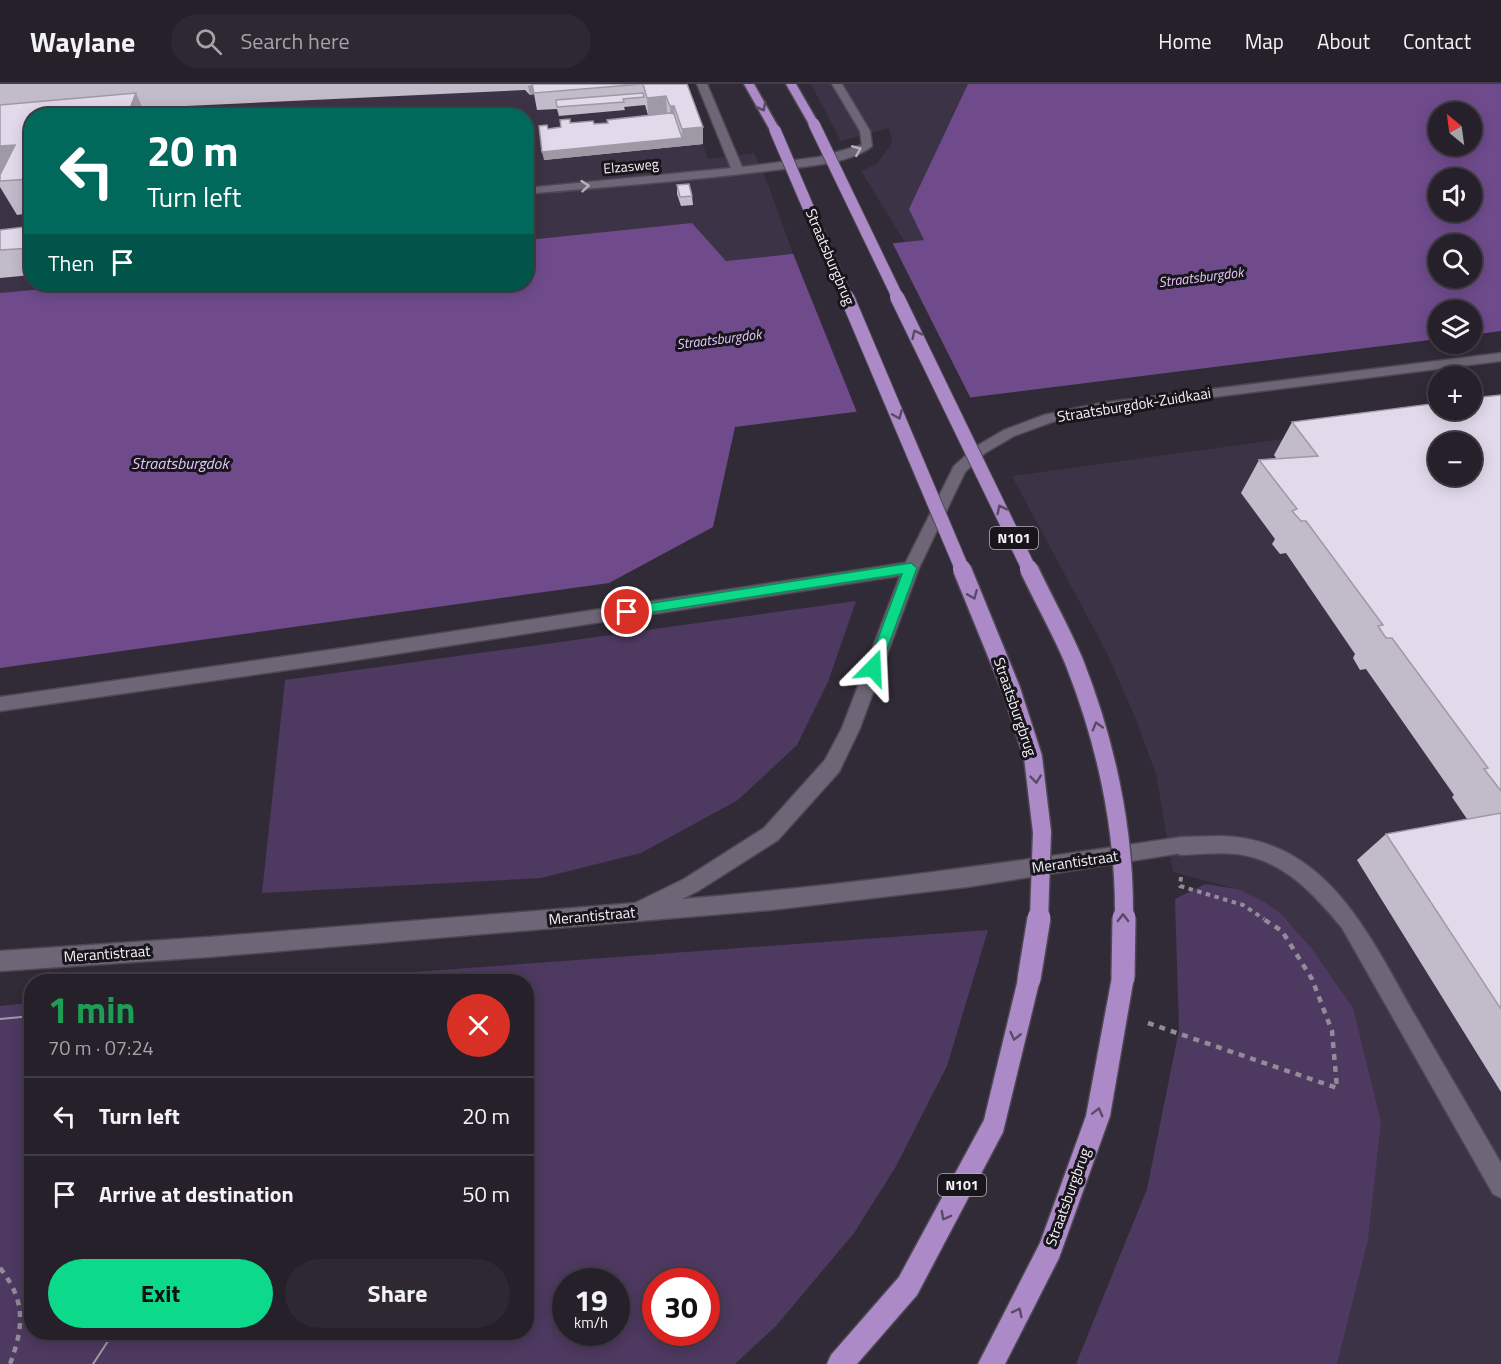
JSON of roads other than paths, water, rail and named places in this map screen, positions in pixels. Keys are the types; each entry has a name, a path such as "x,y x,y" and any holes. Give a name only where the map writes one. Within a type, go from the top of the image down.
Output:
{"main road":[{"name":"Straatsburgbrug","path":"749,84 779,140 926,481 1011,689 1033,757 1042,832 1041,907 1029,979 994,1124 908,1286 840,1364"},
{"name":"Straatsburgbrug","path":"791,84 824,146 1074,662 1097,723 1114,793 1123,871 1123,976 1098,1116 1050,1249 992,1364"}],"street":[{"path":"702,84 738,171"},
{"name":"Elzasweg","path":"534,190 738,171 816,161 855,152 867,146 865,131 837,84"},
{"name":"Straatsburgdok-Zuidkaai","path":"631,912 691,885 771,834 832,766 851,728 911,568 959,469 980,450 1009,433 1049,418 1101,407 1501,357"},
{"path":"0,704 343,655 911,568"},
{"name":"Merantistraat","path":"0,961 221,946 794,898 967,878 1181,846 1240,846 1270,854 1299,869 1324,889 1349,921 1501,1186"}],"water":[{"name":"Straatsburgdok","path":"968,84 1501,84 1501,331 1482,334 1482,300 1428,300 1428,340 735,427 713,527 609,583 0,668 0,293 24,291 534,291 534,239 692,223 726,261 924,240 909,209"}],"tram line":[{"path":"0,1019 24,1017"},
{"path":"93,1364 109,1340"}]}
